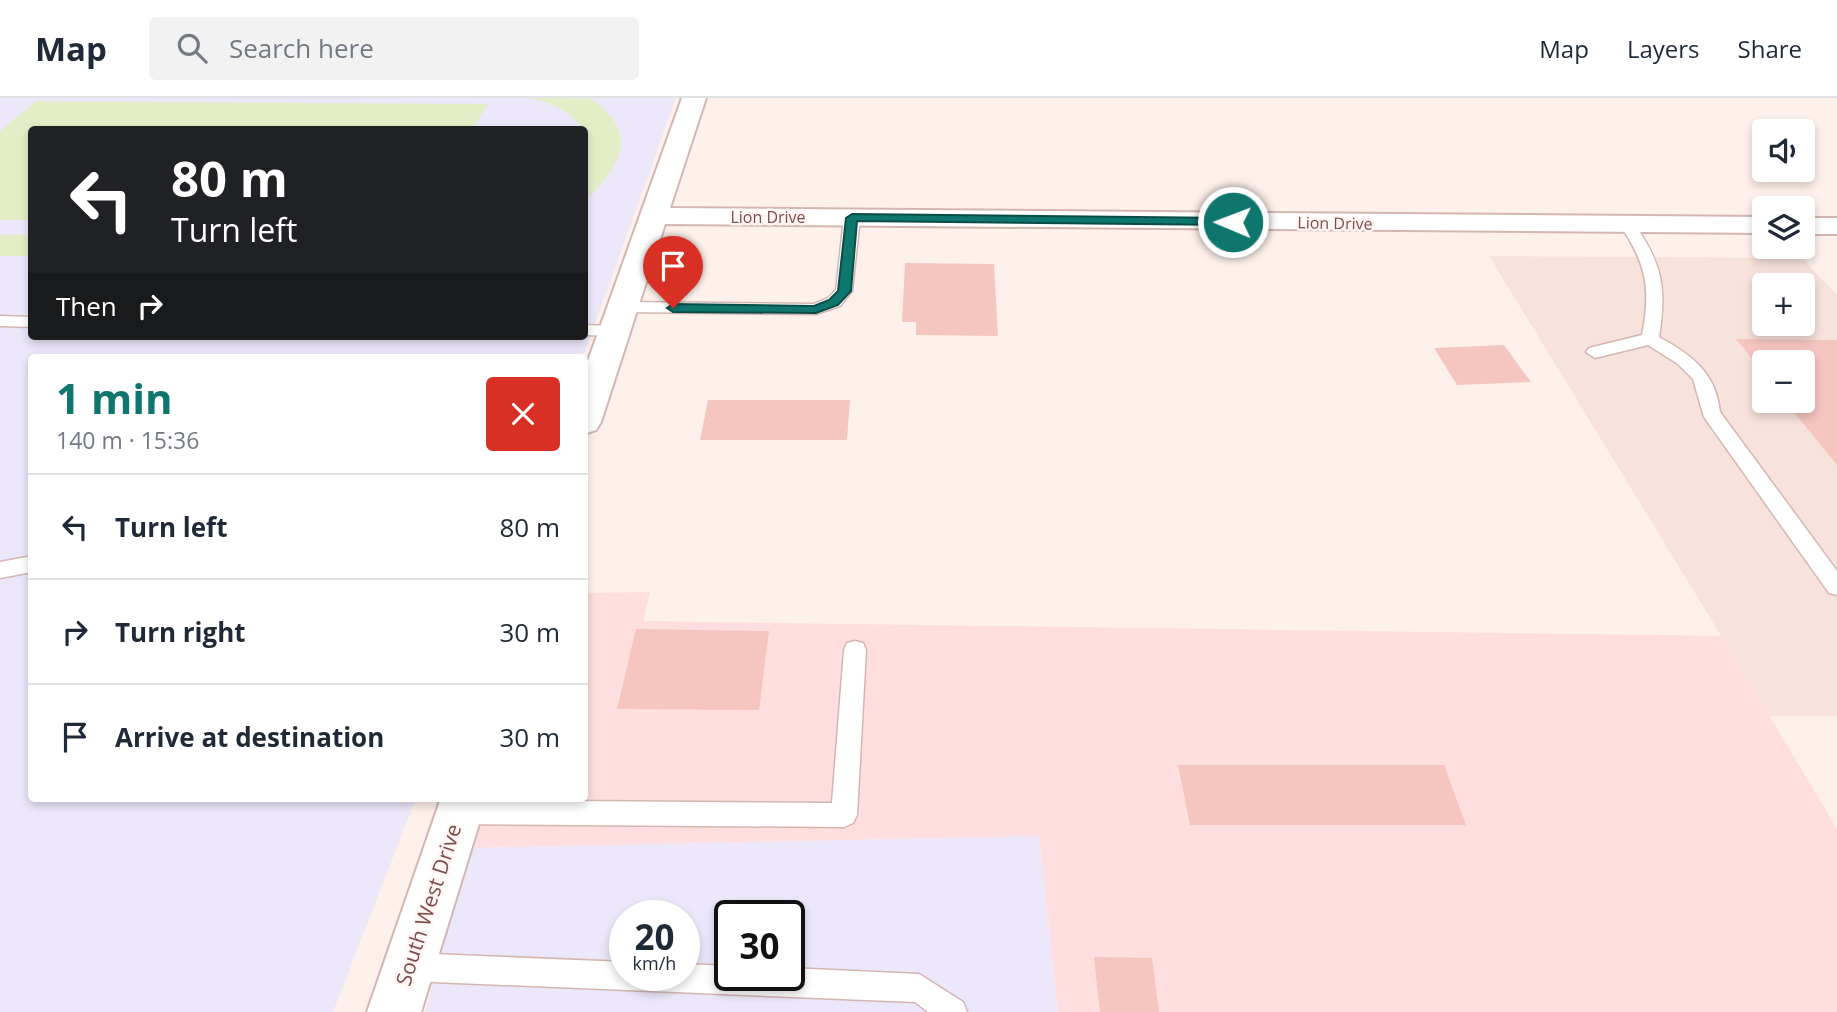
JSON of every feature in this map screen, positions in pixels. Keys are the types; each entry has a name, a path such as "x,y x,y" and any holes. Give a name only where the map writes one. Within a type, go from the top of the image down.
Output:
{"street":[{"path":"588,410 694,98"},
{"name":"Lion Drive","path":"654,216 1752,225"},
{"path":"1815,226 1837,226"},
{"name":"South West Drive","path":"394,1012 461,805"}],"lane":[{"path":"588,329 618,319 816,309 834,302 844,291 852,218"},
{"path":"1628,225 1649,256 1654,271 1656,312 1650,339"},
{"path":"0,321 28,322"},
{"path":"1595,352 1650,339 1680,356 1699,374 1711,392 1712,413 1837,587"},
{"path":"0,570 28,566"},
{"path":"461,805 844,815 855,650"},
{"path":"409,967 919,988 953,1012"}],"shaded area":[{"path":"0,98 676,98 584,354 28,354 28,802 414,802 333,1012 0,1012"},
{"path":"1489,256 1803,259 1837,295 1837,716 1770,716"},
{"path":"650,592 643,621 1722,636 1837,829 1837,1012 1058,1012 1039,836 470,848 485,802 588,802 588,593"},
{"path":"1039,836 1058,1012 425,1012 470,848"}],"green space":[{"path":"530,98 590,99 604,109 618,128 621,140 616,162 602,183 588,197 588,126 579,126 568,113"},
{"path":"36,101 488,104 475,126 28,126 28,220 0,220 0,131"},
{"path":"0,235 28,235 28,256 0,256"}],"building":[{"path":"905,263 994,264 998,336 916,335 916,322 902,322"},
{"path":"1736,339 1837,340 1837,465 1795,413 1815,413 1815,350 1752,350 1752,359"},
{"path":"1504,345 1531,382 1457,385 1434,348"},
{"path":"708,400 850,400 847,440 700,440"},
{"path":"636,629 769,631 759,710 617,709"},
{"path":"1178,765 1444,765 1466,825 1190,825"},
{"path":"1094,957 1152,958 1159,1012 1100,1012"}],"route":[{"path":"673,308 816,309 834,302 844,291 852,218 1233,222"}]}
